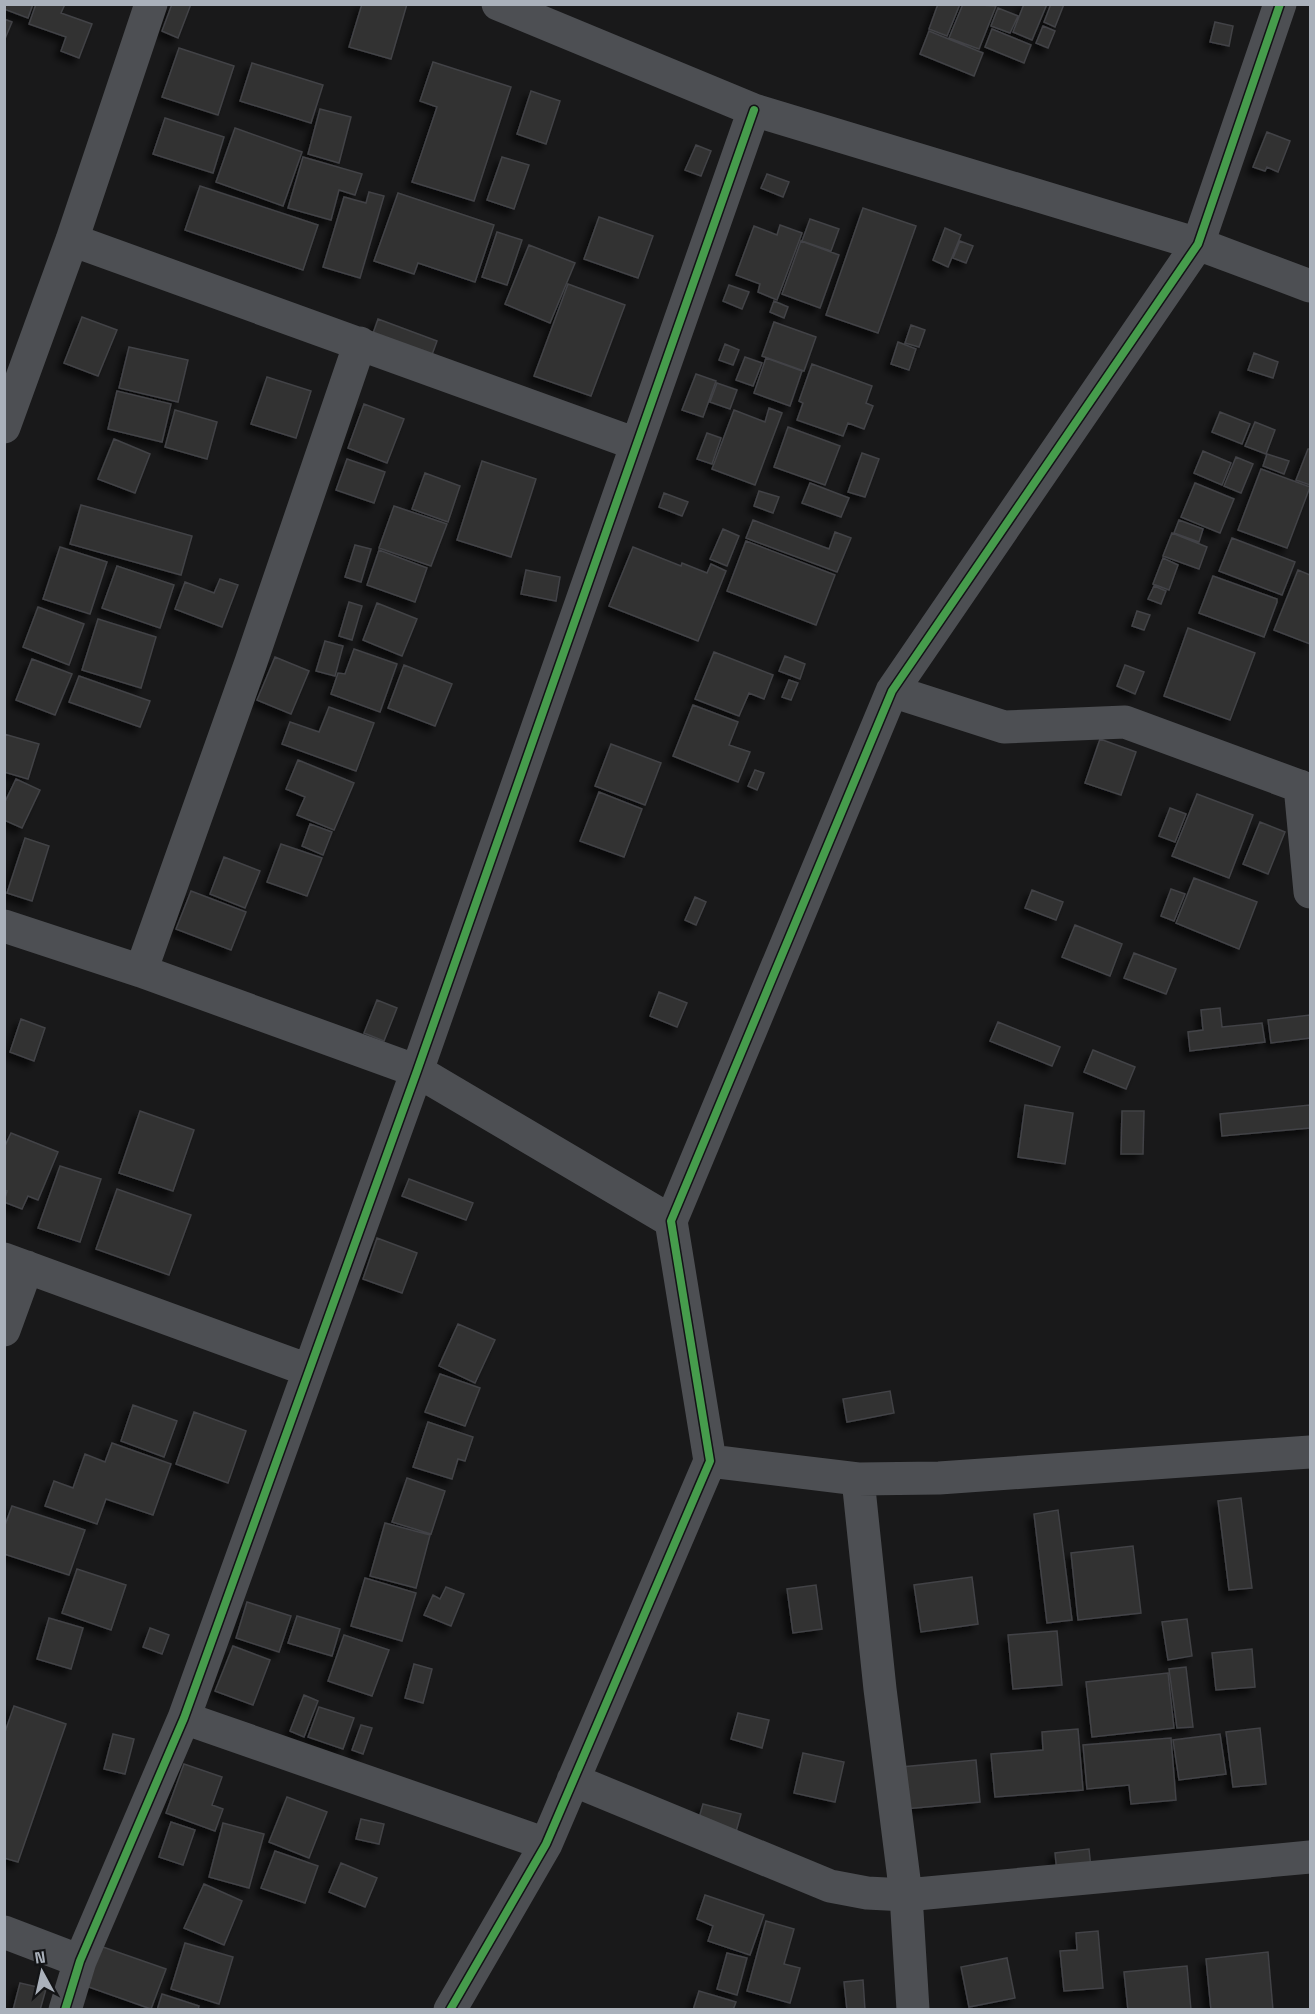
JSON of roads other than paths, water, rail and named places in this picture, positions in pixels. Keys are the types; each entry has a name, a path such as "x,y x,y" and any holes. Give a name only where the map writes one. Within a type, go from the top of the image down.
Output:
{"street":[{"path":"4,427 72,240 151,4"},
{"path":"498,4 754,110 1198,244 1311,286"},
{"path":"450,2010 546,1844 710,1461 671,1221 892,691 1198,244 1280,4"},
{"path":"65,2010 80,1961 184,1718 417,1071 754,110"},
{"path":"72,240 636,444"},
{"path":"141,971 251,662 360,343"},
{"path":"892,691 1004,727 1125,722 1305,788 1311,892"},
{"path":"4,926 141,971 417,1071 671,1221"},
{"path":"4,1330 16,1263 308,1370"},
{"path":"710,1461 858,1479 939,1478 1311,1452"},
{"path":"858,1479 880,1689 906,1895 913,2010"},
{"path":"184,1718 546,1844"},
{"path":"573,1780 830,1886 867,1893 906,1895 1311,1857"},
{"path":"4,1932 80,1961"}]}
